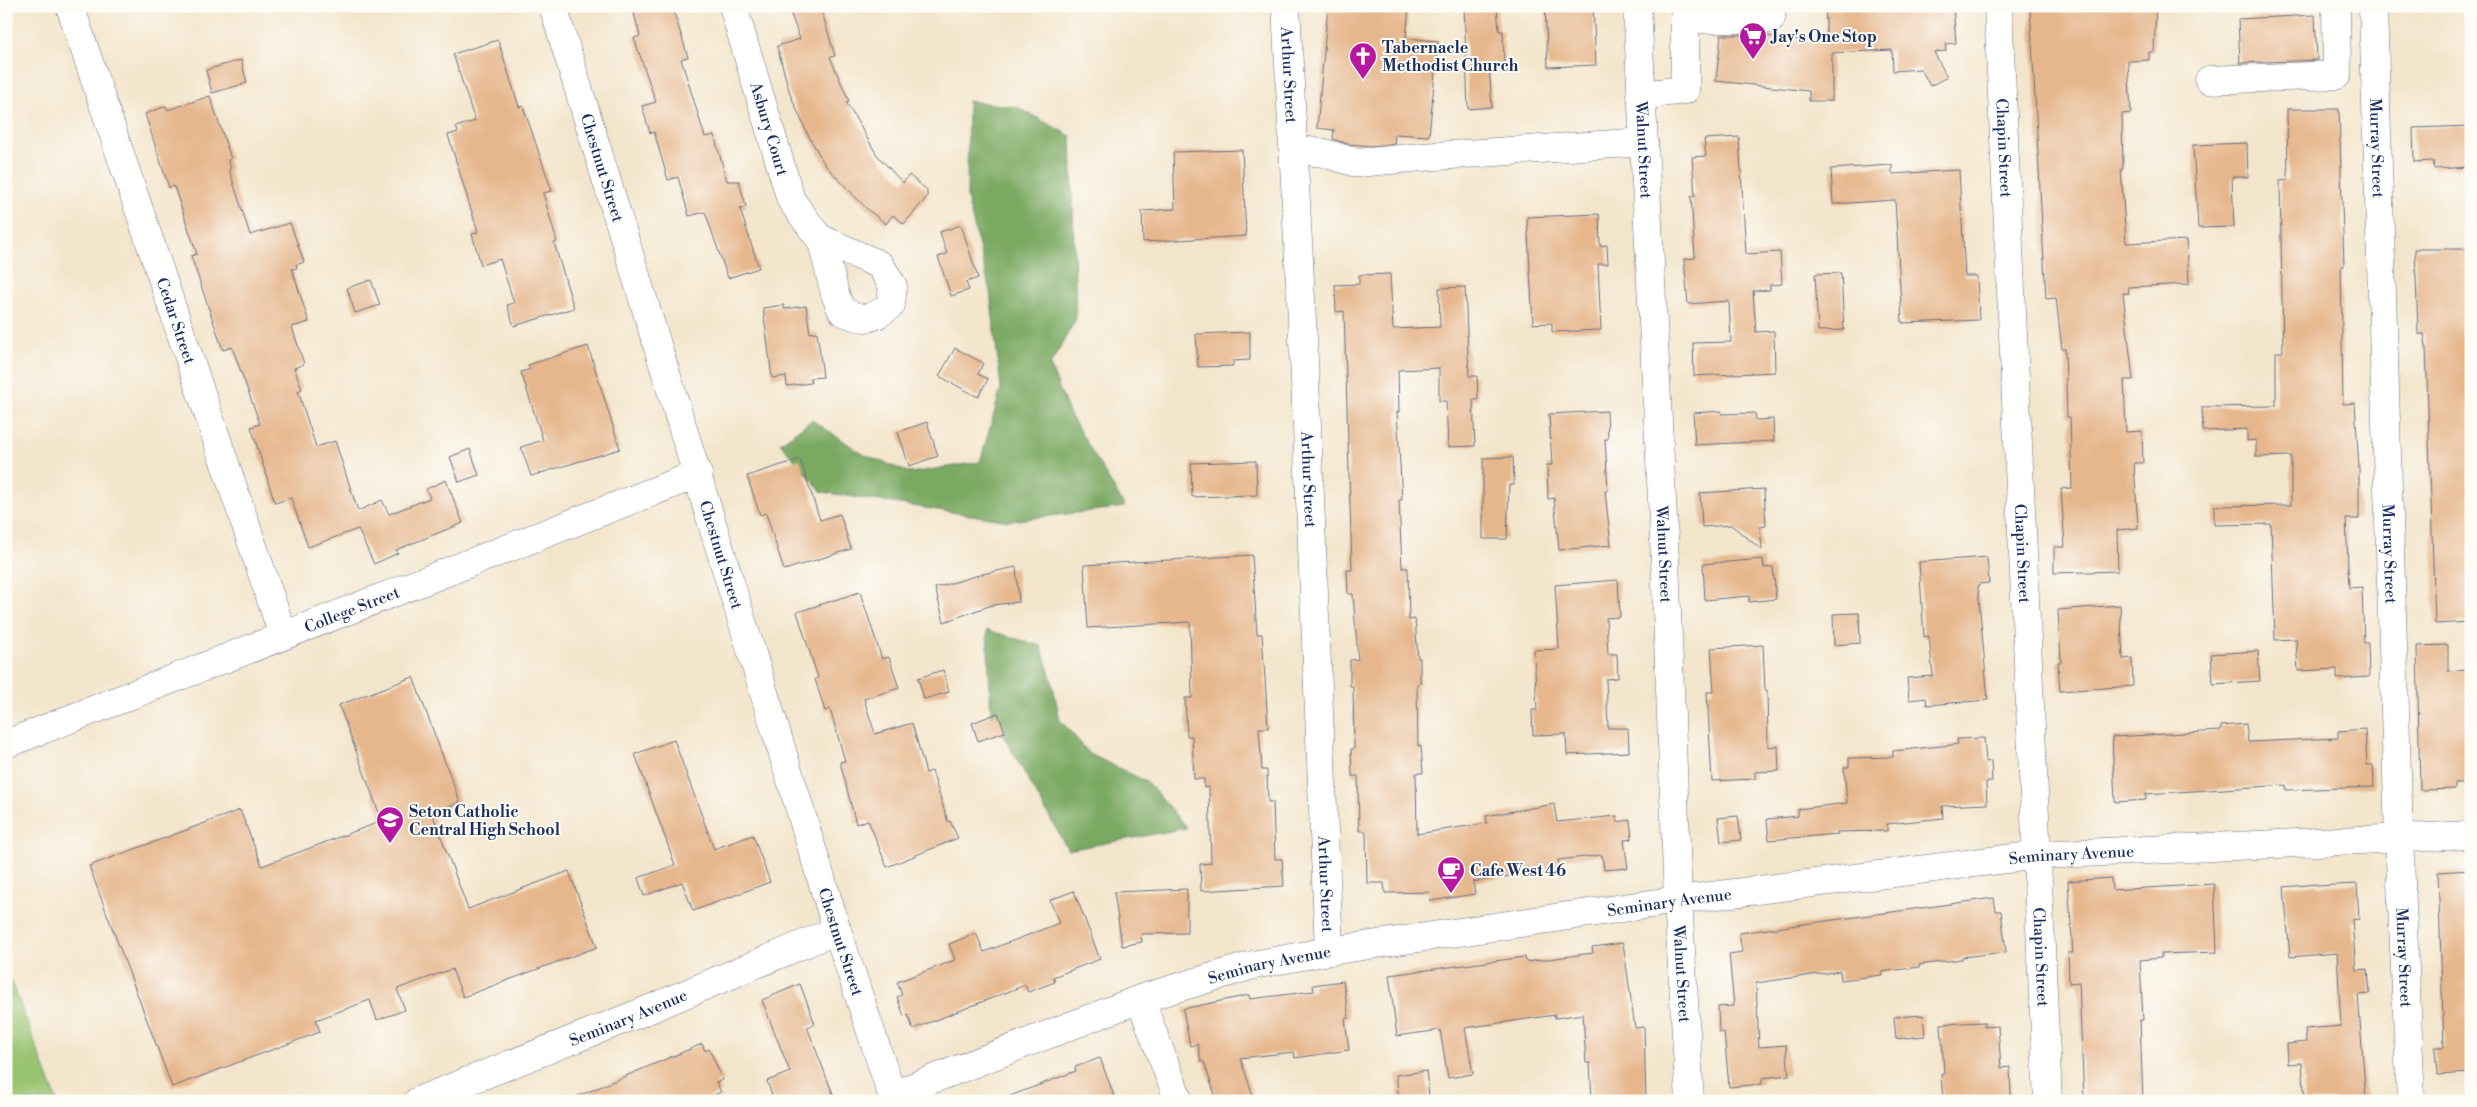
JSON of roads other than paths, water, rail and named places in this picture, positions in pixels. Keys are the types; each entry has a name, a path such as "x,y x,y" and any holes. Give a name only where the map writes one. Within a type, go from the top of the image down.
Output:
{"street":[{"name":"Cedar Street","path":"70,6 284,635"},
{"name":"Chestnut Street","path":"553,6 838,930 893,1098"},
{"name":"Asbury Court","path":"734,6 791,200 822,242"},
{"name":"Arthur Street","path":"1286,6 1306,398 1329,951"},
{"name":"Walnut Street","path":"1637,6 1665,559 1678,900 1690,1101"},
{"path":"1641,95 1685,90 1685,13 1771,19 1772,6"},
{"name":"Chapin Street","path":"1998,6 2048,1101"},
{"path":"2209,80 2337,75 2336,6"},
{"name":"Murray Street","path":"2373,6 2400,838 2411,1101"},
{"path":"1293,149 1324,153 1357,164 1422,156 1644,142"},
{"name":"College Street","path":"6,744 698,474"},
{"name":"Seminary Avenue","path":"893,1098 1140,999 1253,965 1329,951 1678,900 2038,855 2471,835"},
{"name":"Seminary Avenue","path":"418,1101 645,1011 838,930"},
{"path":"1140,999 1179,1101"}],"place":[{"name":"Jay's One Stop","path":"1753,60"},
{"name":"Tabernacle Methodist Church","path":"1363,80"},
{"name":"Seton Catholic Central High School","path":"390,844"},
{"name":"Cafe West 46","path":"1451,894"}]}
